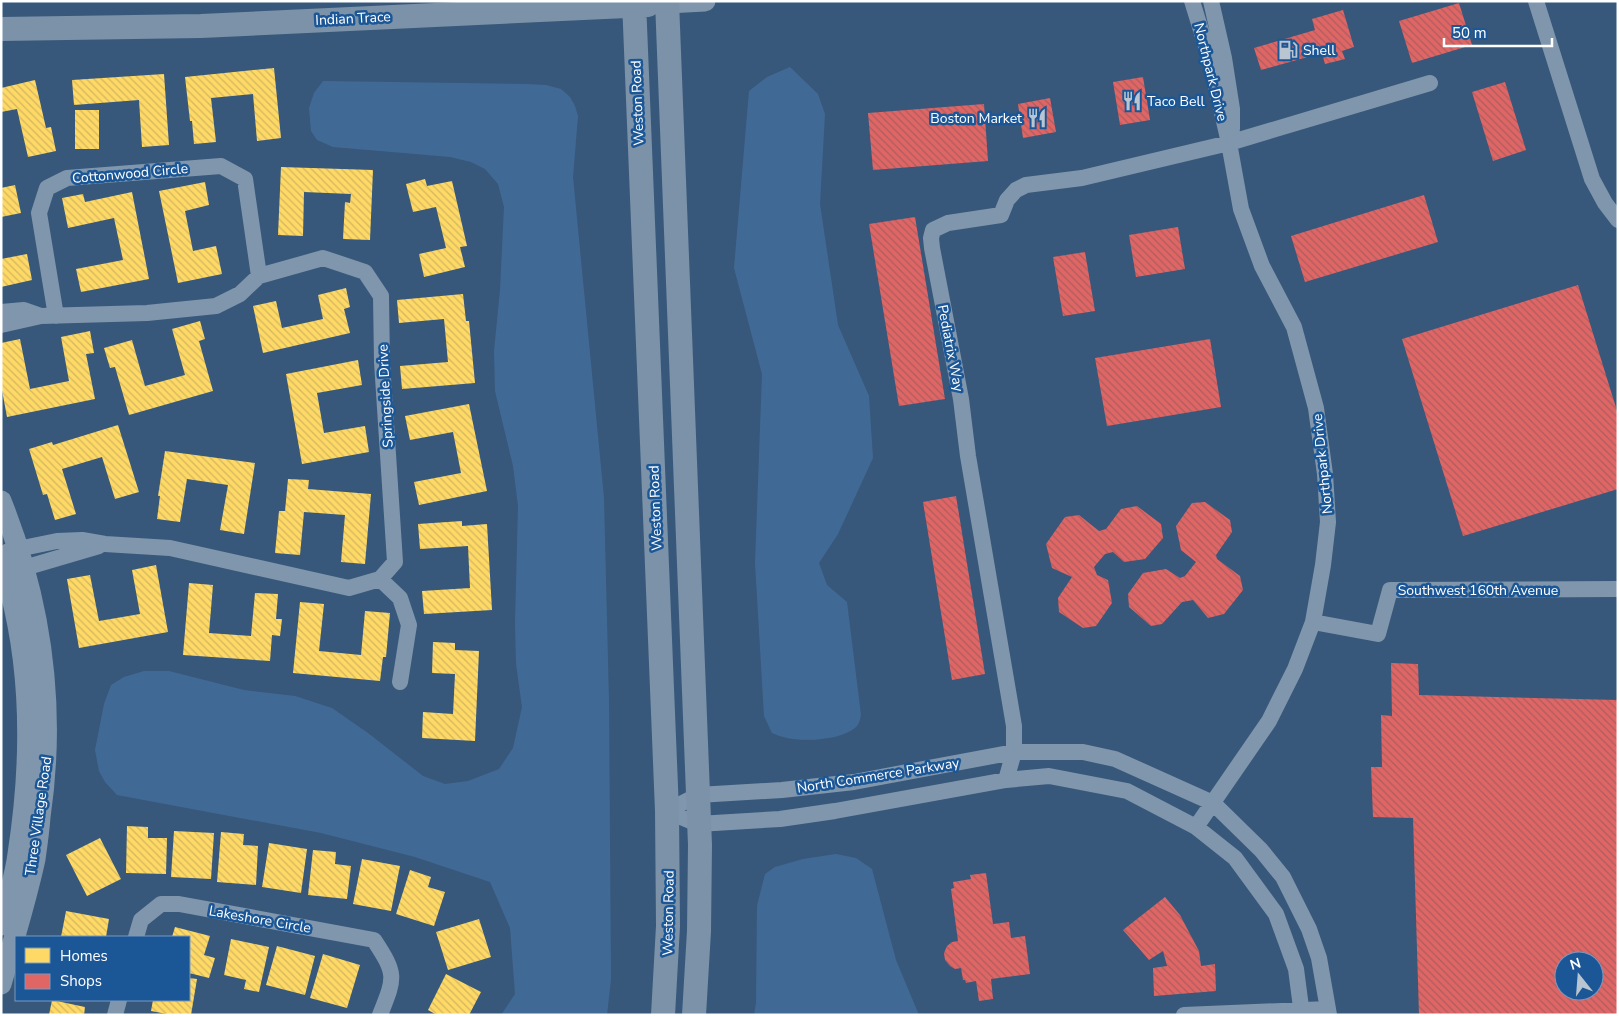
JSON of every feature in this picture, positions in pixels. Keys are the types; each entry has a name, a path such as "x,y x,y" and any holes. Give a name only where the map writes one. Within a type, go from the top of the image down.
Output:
{"main road":[{"name":"Indian Trace","path":"1,29 201,26 667,2"},
{"path":"667,2 698,795 700,931 694,1015"},
{"name":"Weston Road","path":"634,4 667,811 668,926 663,1015"}],"street":[{"name":"Indian Trace","path":"667,2 706,1"},
{"name":"Northpark Drive","path":"1192,1 1209,56 1229,144 1241,209 1262,266 1294,327 1316,408 1325,474 1328,522 1324,565 1313,622 1295,669 1269,721 1196,827"},
{"name":"Northpark Drive","path":"1211,1 1219,28 1232,108 1233,124 1229,144"},
{"path":"1536,1 1592,179 1605,203 1618,220"},
{"path":"1229,144 1430,83"},
{"name":"Pediatrix Way","path":"1006,780 1014,752 1014,726 968,456 961,399 932,248 931,238 933,230 948,223 1001,215 1007,200 1016,190 1026,185 1082,178 1229,144"},
{"name":"Cottonwood Circle","path":"48,316 39,213 47,188 67,178 221,166 245,179 259,276"},
{"name":"Springside Drive","path":"1,325 48,316 147,313 216,306 240,294 259,276 323,258 365,272 381,296 382,362 395,562 380,578"},
{"name":"Springside Drive","path":"1,312 24,310 48,316"},
{"name":"Three Village Road","path":"1,501 15,613 24,666 29,726 26,784 18,856 1,925"},
{"path":"9,563 106,544 170,548 349,588 380,578 400,598 409,625 400,682"},
{"name":"Three Village Road","path":"1,984 35,858 45,783 48,725 43,664 35,609 9,563"},
{"name":"Southwest 160th Avenue","path":"1313,622 1378,634 1390,590 1618,590"},
{"name":"North Commerce Parkway","path":"667,811 698,795 782,790 854,782 1014,752 1083,752 1115,759 1213,803 1261,850 1283,877 1309,929 1319,958 1328,1012"},
{"name":"North Commerce Parkway","path":"667,811 698,824 780,819 1006,780 1049,776 1127,791 1196,827 1235,858 1276,914 1296,969 1302,1013"},
{"name":"Lakeshore Circle","path":"136,936 140,920 161,904 179,904 374,940 389,963 392,978 380,1015"},
{"path":"115,1015 119,1001"},
{"path":"1184,1015 1328,1012"}],"water":[{"path":"790,67 818,94 825,114 820,204 838,325 869,396 873,458 838,534 819,563 827,585 847,602 861,715 860,721 851,731 834,737 814,740 787,738 772,733 764,716 755,563 762,374 734,268 749,91 767,77"},
{"path":"323,81 546,85 561,89 570,97 575,106 578,116 573,177 604,498 609,702 611,979 607,1015 501,1015 515,994 510,928 490,882 415,857 321,833 117,795 105,782 99,771 95,750 104,704 111,685 124,677 144,671 169,671 244,690 295,696 332,708 368,733 423,776 445,784 468,781 499,769 513,748 522,707 516,664 515,623 518,506 513,466 495,391 494,351 500,290 504,207 498,184 485,169 471,162 450,157 333,147 317,140 311,131 309,108 314,93"},
{"path":"836,854 856,858 872,869 896,960 919,1015 754,1015 756,1003 757,906 765,874 775,867 803,859"}],"building: Homes":[{"path":"274,68 281,138 257,141 253,94 211,98 216,142 194,144 185,77"},
{"path":"164,74 169,145 142,147 139,100 74,105 72,80"},
{"path":"35,80 46,128 51,127 56,151 28,157 17,109 1,112 1,88"},
{"path":"75,110 99,110 99,149 75,149"},
{"path":"281,167 373,170 370,240 343,239 345,202 350,203 351,194 304,192 303,236 278,235"},
{"path":"425,179 427,186 452,181 467,246 460,247 465,267 424,277 419,254 446,248 436,207 413,212 406,184"},
{"path":"205,182 209,205 185,211 193,251 216,246 222,274 178,283 159,191"},
{"path":"15,185 21,213 1,217 1,188"},
{"path":"132,192 149,279 81,292 76,269 123,260 114,218 68,228 62,198 83,194 85,202"},
{"path":"27,254 32,280 1,287 1,259"},
{"path":"346,288 350,307 344,309 350,333 263,353 253,306 276,301 282,328 323,319 318,295"},
{"path":"463,294 466,321 469,321 475,383 402,389 400,366 448,362 444,319 399,323 397,300"},
{"path":"200,321 205,339 199,341 213,391 129,415 115,367 110,368 104,348 132,340 145,386 185,375 172,329"},
{"path":"90,331 94,353 86,354 95,399 7,417 1,385 1,343 20,339 30,389 69,381 61,337"},
{"path":"358,360 362,385 317,393 324,433 365,426 369,452 302,464 286,374"},
{"path":"469,404 487,491 419,505 414,482 461,473 453,432 410,440 405,416"},
{"path":"118,425 139,492 115,499 102,457 62,469 76,514 55,520 47,494 43,495 29,449 52,442 53,445"},
{"path":"165,451 255,463 244,534 220,530 228,485 187,479 180,522 157,519 160,496 158,496"},
{"path":"288,479 309,480 308,489 371,494 365,564 341,562 345,515 304,512 300,555 275,553 279,511 285,511"},
{"path":"462,521 462,526 487,524 492,610 424,614 422,591 470,588 468,546 420,549 418,524"},
{"path":"156,565 168,632 79,648 67,579 90,575 99,621 140,614 132,570"},
{"path":"189,583 213,585 209,633 251,636 255,593 278,594 276,619 282,619 280,636 272,635 270,661 183,655"},
{"path":"300,602 324,604 319,651 361,655 365,611 390,613 386,657 383,657 380,681 293,673"},
{"path":"433,642 455,643 455,650 479,651 475,741 422,738 423,712 453,714 455,674 432,673"},
{"path":"127,826 148,827 148,838 167,838 166,874 126,873"},
{"path":"174,831 214,833 211,879 171,877"},
{"path":"221,832 244,834 243,845 258,846 256,885 217,882"},
{"path":"100,838 121,879 87,896 66,855"},
{"path":"269,843 307,849 301,893 262,887"},
{"path":"313,850 336,852 335,864 351,866 347,899 308,895"},
{"path":"362,859 400,866 391,911 353,904"},
{"path":"410,870 431,877 428,887 445,892 434,926 396,914"},
{"path":"66,911 109,919 106,936 61,936"},
{"path":"479,919 491,957 448,970 436,932"},
{"path":"175,927 210,936 204,955 215,958 209,978 190,973 190,936 172,936"},
{"path":"231,939 269,947 259,992 244,989 246,980 224,975"},
{"path":"277,946 315,956 305,995 266,985"},
{"path":"323,954 360,965 347,1008 310,998"},
{"path":"446,974 481,992 469,1015 437,1015 428,1010"},
{"path":"190,978 197,979 191,1015 172,1015 151,1011 153,1001 190,1001"},
{"path":"52,1001 85,1007 84,1015 49,1015"}],"building: Shops":[{"path":"1459,3 1472,45 1412,63 1399,21"},
{"path":"1343,10 1354,47 1342,51 1345,59 1325,64 1322,53 1261,70 1254,48 1315,30 1312,19"},
{"name":"Taco Bell","path":"1143,77 1150,120 1120,125 1113,82"},
{"path":"1505,82 1526,150 1493,161 1472,92"},
{"name":"Boston Market","path":"1050,98 1056,132 1023,138 1018,104"},
{"path":"984,104 988,161 873,170 868,113"},
{"path":"1424,195 1438,242 1305,282 1291,236"},
{"path":"915,217 945,399 899,406 869,224"},
{"path":"1178,227 1185,269 1136,277 1129,235"},
{"path":"1085,252 1095,311 1063,316 1053,257"},
{"path":"1578,285 1618,414 1618,489 1463,536 1402,339"},
{"path":"1210,339 1221,407 1107,426 1095,358"},
{"path":"956,496 985,674 952,680 923,502"},
{"path":"1205,502 1230,520 1232,532 1216,555 1217,559 1240,576 1243,590 1224,614 1208,618 1193,600 1182,602 1162,624 1151,626 1129,607 1128,594 1143,573 1166,569 1180,578 1185,576 1196,562 1181,550 1176,526 1192,503"},
{"path":"1137,506 1161,524 1163,538 1145,559 1124,562 1113,552 1105,554 1094,567 1097,575 1108,580 1112,603 1096,626 1083,628 1059,612 1058,598 1072,577 1052,568 1046,544 1065,517 1079,515 1099,531 1106,529 1121,509"},
{"path":"1391,663 1418,664 1419,695 1618,700 1618,1015 1419,1015 1413,818 1373,817 1371,767 1382,767 1381,715 1392,716"},
{"path":"986,873 993,924 1009,922 1011,938 1025,936 1030,974 991,979 993,999 979,1001 976,981 966,983 963,980 961,968 955,969 950,966 945,960 944,953 947,946 952,942 958,941 951,889 954,888 953,882 971,879 970,875"},
{"path":"1165,897 1180,915 1199,951 1201,966 1215,964 1216,991 1154,996 1153,968 1167,966 1163,951 1149,960 1123,930"}],"place":[{"name":"Shell","path":"1288,50"},
{"name":"Taco Bell","path":"1132,101"},
{"name":"Boston Market","path":"1037,118"}]}
